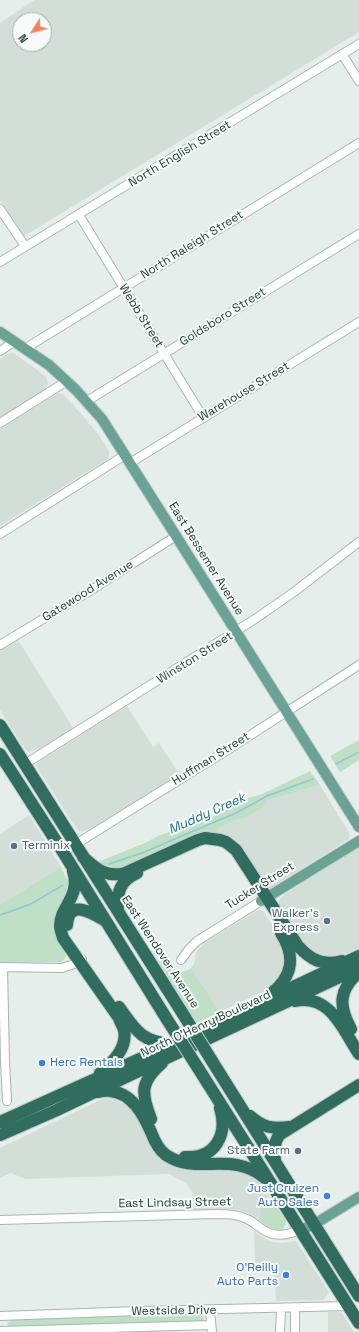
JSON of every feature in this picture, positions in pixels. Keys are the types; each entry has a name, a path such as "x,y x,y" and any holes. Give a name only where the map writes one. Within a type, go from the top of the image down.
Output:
{"highway":[{"name":"East Wendover Avenue","path":"0,726 246,1113 359,1296"},
{"path":"0,754 300,1230 353,1307 359,1323"},
{"path":"83,857 98,869 111,875 125,873 205,838 226,842 236,850 264,899 291,956 290,967 283,981 273,993 257,1004"},
{"path":"118,911 117,902 120,888 129,876 206,844 221,847 230,853 298,946 309,957 319,962 334,963 358,961"},
{"path":"73,868 75,887 71,899 61,917 60,927 63,938 136,1029 145,1038 159,1043 171,1044"},
{"path":"107,922 89,911 75,910 68,919 67,924 68,935 81,960 119,1018 124,1031 123,1044 118,1054 93,1086 124,1095 134,1104 143,1114 155,1141 164,1154 177,1161 188,1164 234,1164 245,1166 256,1171 271,1183"},
{"name":"North O'Henry Boulevard","path":"0,1135 57,1110 93,1086 171,1044 257,1004 358,961"},
{"name":"North O'Henry Boulevard","path":"2,1119 169,1057 282,1004 358,961"},
{"path":"359,972 346,986 342,1010 359,1052"},
{"path":"282,1004 303,999 315,1001 326,1007 334,1015 359,1052"},
{"path":"169,1057 155,1069 147,1079 143,1092 145,1104 157,1132 164,1144 173,1154 187,1157 199,1156 212,1149 221,1136 223,1119 218,1099"},
{"path":"276,1163 273,1152 274,1143 279,1135 355,1088 359,1074"},
{"path":"246,1113 258,1123 266,1127 291,1127"}],"main road":[{"name":"East Bessemer Avenue","path":"0,332 41,358 67,381 102,419 357,823"},
{"name":"Tucker Street","path":"264,899 359,841"},
{"name":"East Lindsay Street","path":"300,1230 314,1225 359,1197"}],"street":[{"name":"North English Street","path":"0,262 359,44"},
{"path":"342,54 359,81"},
{"name":"North Raleigh Street","path":"26,348 359,143"},
{"path":"0,209 25,246"},
{"name":"Webb Street","path":"79,215 203,417"},
{"name":"Goldsboro Street","path":"87,401 359,234"},
{"name":"Warehouse Street","path":"0,534 203,417 359,322"},
{"path":"0,351 15,341"},
{"path":"0,423 67,381"},
{"name":"Gatewood Avenue","path":"0,645 88,592 176,536"},
{"name":"Winston Street","path":"25,764 236,632 294,592 359,542"},
{"name":"Huffman Street","path":"63,852 359,665"},
{"name":"Tucker Street","path":"181,960 197,941 264,899"},
{"path":"7,1101 2,1061 1,968 62,968 81,960"},
{"name":"East Lindsay Street","path":"0,1220 216,1214 233,1215 246,1218 272,1234 284,1235 300,1230"},
{"name":"Westside Drive","path":"0,1316 139,1311 353,1307"},
{"path":"280,1332 281,1308"},
{"path":"295,1308 295,1332"},
{"path":"210,1310 212,1328"},
{"path":"0,1322 0,1331"},
{"name":"Westside Drive","path":"0,1331 212,1328"}],"shaded area":[{"path":"34,0 359,0 359,32 24,236 0,200 0,23 12,15 12,52 52,52 52,12 16,12"},
{"path":"14,353 46,377 48,383 45,390 0,417 0,359 7,354"},
{"path":"58,393 63,394 98,434 109,451 108,459 0,526 0,429"},
{"path":"18,640 73,728 39,749 28,752 0,710 0,651"},
{"path":"127,706 153,747 159,743 179,774 91,829 80,832 36,766 37,763"},
{"path":"320,785 350,834 349,839 271,888 267,888 217,835 217,830 232,821 245,818 266,801"},
{"path":"29,815 61,867 0,904 0,834"},
{"path":"359,848 359,948 338,958 328,959 305,949 279,909 279,900 285,894"},
{"path":"260,910 264,912 285,945 286,969 269,989 220,1012 191,968 194,964 197,950 204,943"},
{"path":"104,1098 110,1098 126,1104 136,1115 157,1155 173,1165 182,1169 241,1169 260,1182 270,1198 261,1205 259,1220 248,1213 239,1210 227,1209 193,1211 193,1195 191,1190 186,1183 169,1174 25,1179 11,1173 0,1178 0,1148"},
{"path":"254,1231 272,1242 283,1243 296,1241 329,1292 323,1300 276,1301 274,1263 255,1264"},
{"path":"328,1312 342,1313 354,1332 328,1332"}],"green space":[{"path":"359,740 359,760 340,772 330,756"},
{"path":"310,771 320,785 266,801 262,808 245,818 232,821 217,830 217,835 121,871 108,869 98,862 145,843 158,836 189,825 201,817 213,817 248,798 262,794"},
{"path":"61,867 70,890 59,943 66,953 66,958 61,962 0,963 0,904"},
{"path":"168,955 171,964 179,972 186,971 191,968 220,1012 197,1023 158,961"},
{"path":"270,1198 285,1219 286,1223 283,1229 273,1229 259,1220 261,1204"},
{"path":"202,1315 204,1320 201,1322 9,1326 7,1323 14,1319"}],"waterway":[{"name":"Muddy Creek","path":"336,764 359,752"},
{"name":"Muddy Creek","path":"109,864 142,853 236,813 267,796 313,779"},
{"name":"Muddy Creek","path":"0,915 31,904 63,885"}],"place":[{"name":"Terminix","path":"14,846"},
{"name":"Walker's Express","path":"327,921"},
{"name":"Herc Rentals","path":"42,1063"},
{"name":"State Farm","path":"298,1151"},
{"name":"Just Cruizen Auto Sales","path":"327,1196"},
{"name":"O'Reilly Auto Parts","path":"286,1275"}]}
